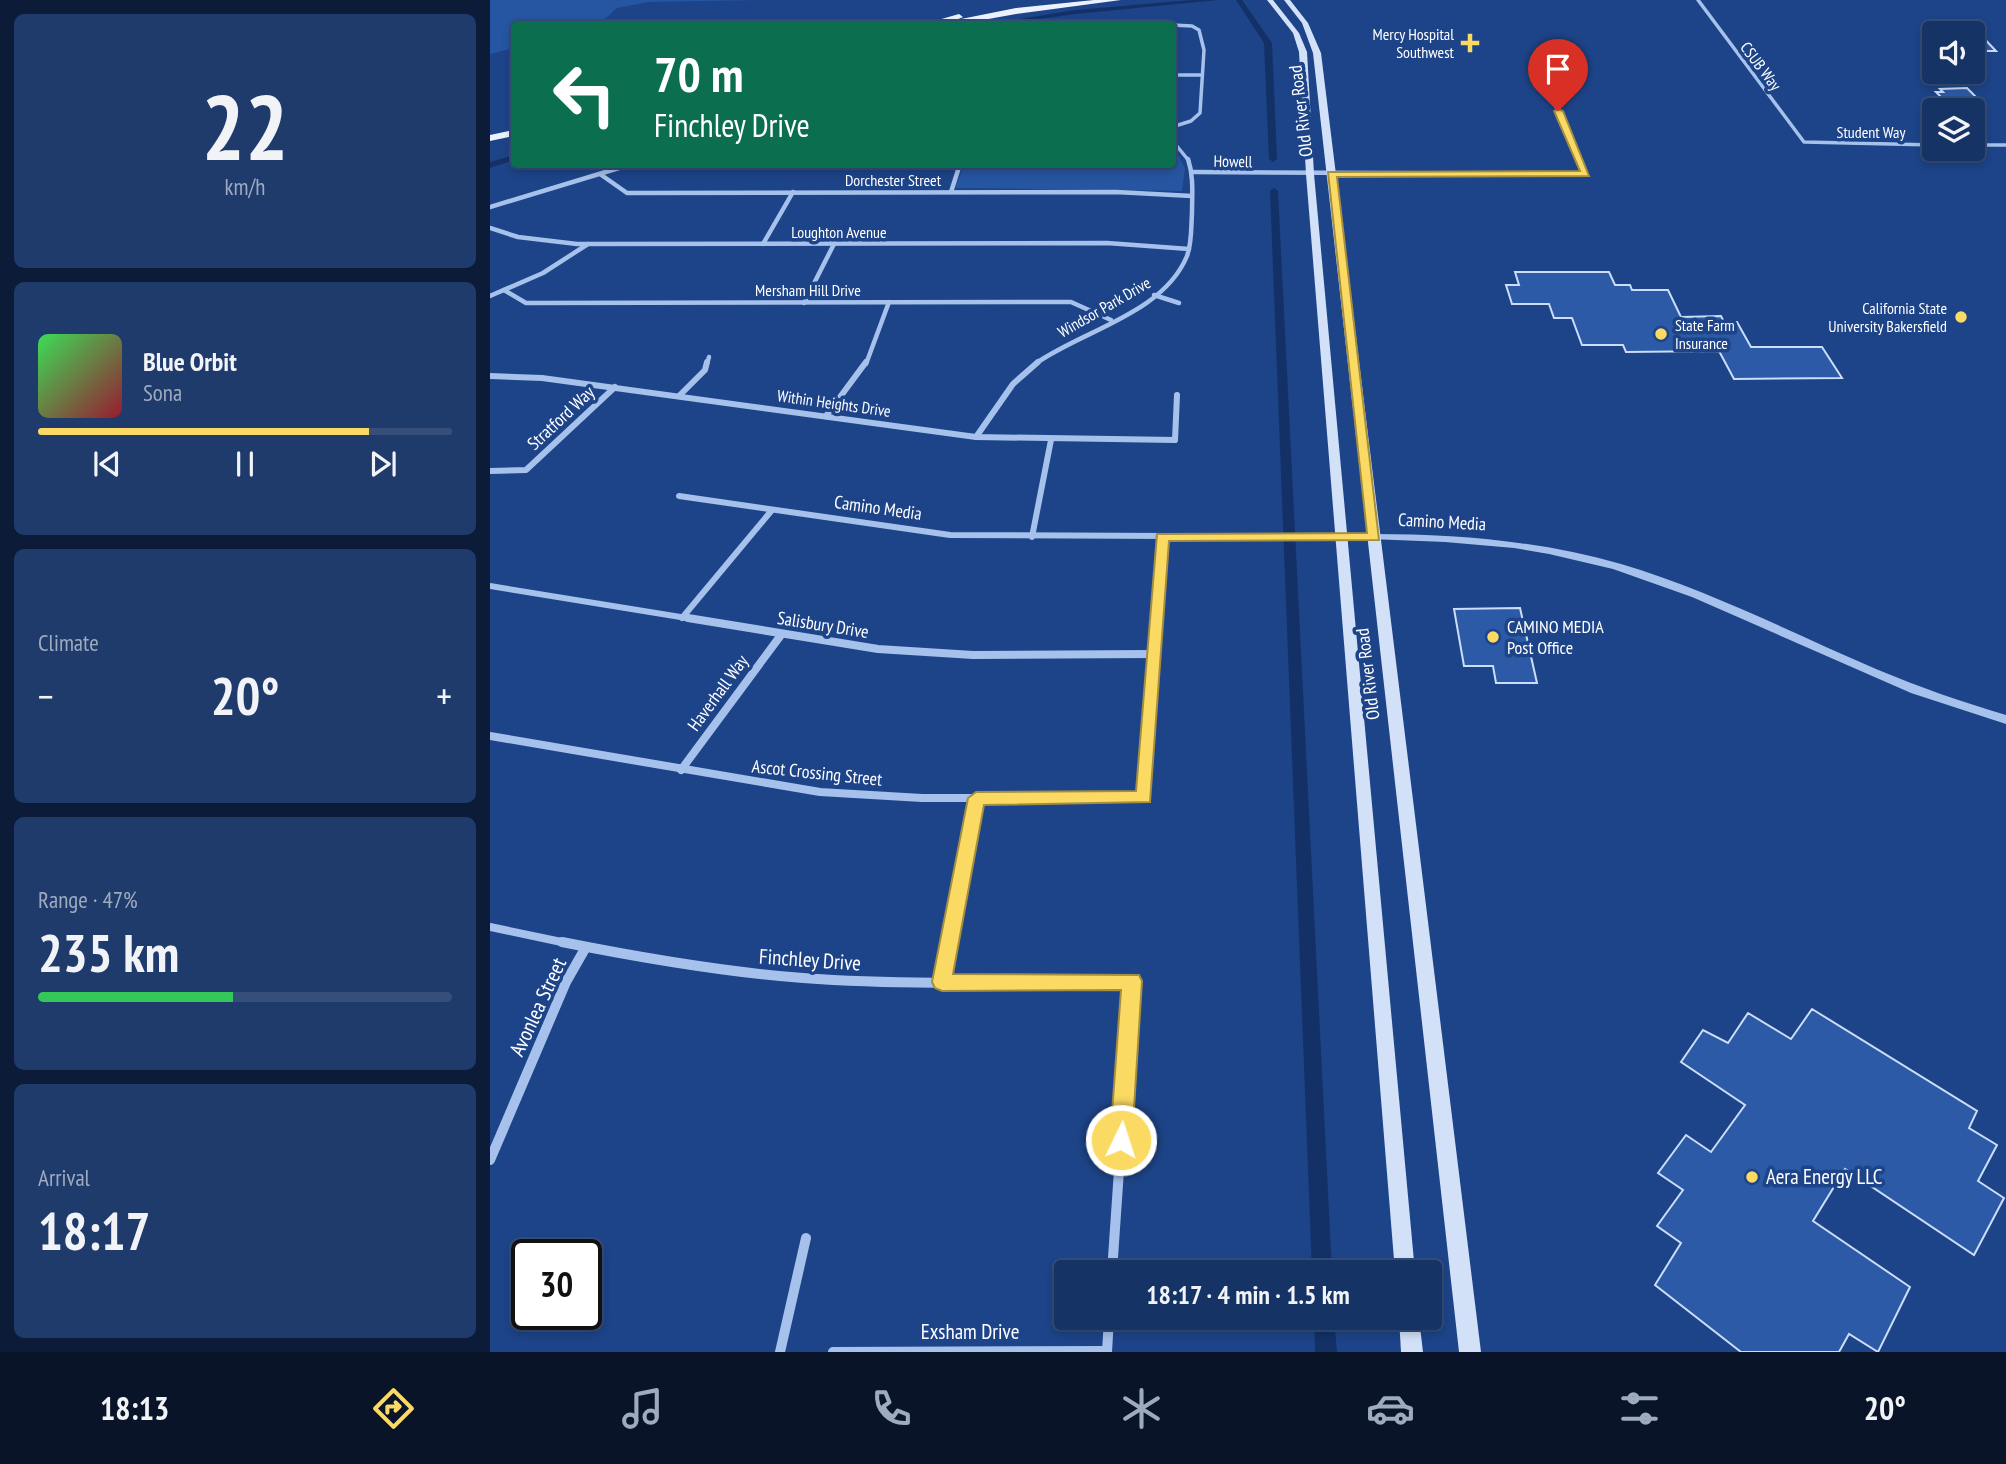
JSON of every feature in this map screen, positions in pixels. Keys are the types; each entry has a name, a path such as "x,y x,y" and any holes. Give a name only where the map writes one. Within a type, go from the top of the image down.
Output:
{"main road":[{"path":"942,21 995,10 1070,0"},
{"path":"968,21 1094,0"},
{"path":"1058,6 1117,0"},
{"name":"Old River Road","path":"1270,0 1296,33 1304,68 1310,174 1404,1260"},
{"name":"Old River Road","path":"1287,0 1311,32 1317,52 1470,1352"},
{"path":"1304,68 1310,73 1311,87 1321,90"},
{"path":"490,138 511,134"},
{"path":"490,144 511,140"},
{"path":"1410,1330 1412,1352"}],"street":[{"name":"CSUB Way","path":"1698,0 1802,141 1808,144"},
{"path":"1176,25 1192,26 1199,30 1203,42 1198,118 1176,126"},
{"path":"1176,75 1202,75"},
{"name":"Howell","path":"1193,172 1586,174 1549,91"},
{"path":"1176,144 1189,158 1193,172"},
{"name":"Student Way","path":"1808,144 1922,145"},
{"path":"1985,145 2006,145"},
{"path":"490,207 619,168"},
{"path":"951,192 959,168"},
{"name":"Windsor Park Drive","path":"976,437 1007,389 1029,368 1058,348 1154,295 1181,268 1189,249 1193,172"},
{"name":"Dorchester Street","path":"600,174 627,193 1116,192 1192,196"},
{"path":"763,244 793,192"},
{"name":"Loughton Avenue","path":"490,228 538,241 588,244 1107,243 1189,249"},
{"path":"490,296 543,273 588,244"},
{"path":"804,303 834,244"},
{"name":"Mersham Hill Drive","path":"504,290 526,303 1071,302 1111,320"},
{"path":"1154,295 1179,303"},
{"path":"826,416 864,369 889,302"},
{"path":"678,396 705,370 709,357"},
{"name":"Within Heights Drive","path":"490,376 542,378 615,387 976,437 1051,440 1175,440 1177,395"},
{"name":"Stratford Way","path":"490,471 526,470 615,387"},
{"path":"1032,537 1051,440"},
{"name":"Camino Media","path":"680,496 950,535 1374,537 1496,542 1558,552 1625,569 1690,593 1916,690 2006,720"},
{"path":"682,618 772,510"},
{"path":"1154,654 1162,537"},
{"name":"Salisbury Drive","path":"490,586 781,635 925,653 1154,654"},
{"name":"Haverhall Way","path":"681,770 781,635"},
{"name":"Ascot Crossing Street","path":"490,736 820,792 976,798 1144,798 1154,654"},
{"path":"942,982 976,798"},
{"name":"Finchley Drive","path":"490,927 586,947 755,974 836,980 942,982 1132,981 1113,1260"},
{"name":"Avonlea Street","path":"490,1160 566,982 586,947"},
{"path":"779,1352 806,1238"},
{"path":"1107,1351 1108,1330"},
{"name":"Exsham Drive","path":"833,1352 1107,1351"}],"shaded area":[{"path":"490,0 760,0 649,2 617,8 605,19 511,21 511,49 490,54"},
{"path":"1176,151 1185,168 1182,191 955,188 963,168 1176,168"}],"building":[{"path":"1985,39 1996,51 1985,51"},
{"path":"1967,88 1975,96 1942,98 1936,92 1943,92 1940,89"},
{"name":"State Farm Insurance","path":"1515,272 1609,272 1615,285 1630,285 1632,290 1668,290 1681,317 1721,316 1724,322 1737,322 1751,347 1822,347 1842,378 1734,379 1719,351 1626,352 1623,345 1582,345 1572,318 1554,318 1549,304 1512,304 1506,285 1519,285"},
{"name":"CAMINO MEDIA Post Office","path":"1520,608 1537,683 1496,683 1493,666 1464,666 1454,609"},
{"name":"Aera Energy LLC","path":"1812,1009 1977,1111 1969,1128 1997,1145 1978,1181 2004,1198 1974,1255 1845,1169 1813,1221 1910,1287 1878,1352 1849,1334 1839,1352 1741,1352 1655,1285 1681,1243 1657,1226 1683,1190 1658,1173 1686,1135 1711,1152 1745,1105 1681,1062 1703,1030 1728,1043 1748,1013 1791,1039"}],"waterway":[{"path":"1012,21 1076,12 1215,0"},
{"path":"1239,0 1268,43 1273,159"},
{"path":"490,165 511,159"},
{"path":"1274,191 1321,1260"},
{"path":"1325,1330 1326,1352"}],"place":[{"name":"Mercy Hospital Southwest","path":"1470,43"},
{"name":"California State University Bakersfield","path":"1961,317"},
{"name":"State Farm Insurance","path":"1661,334"},
{"name":"CAMINO MEDIA Post Office","path":"1493,637"},
{"name":"Aera Energy LLC","path":"1752,1177"}],"route":[{"path":"1121,1140 1132,981 942,982 976,798 1144,798 1162,537 1374,537 1331,174 1586,174 1558,111"}]}
